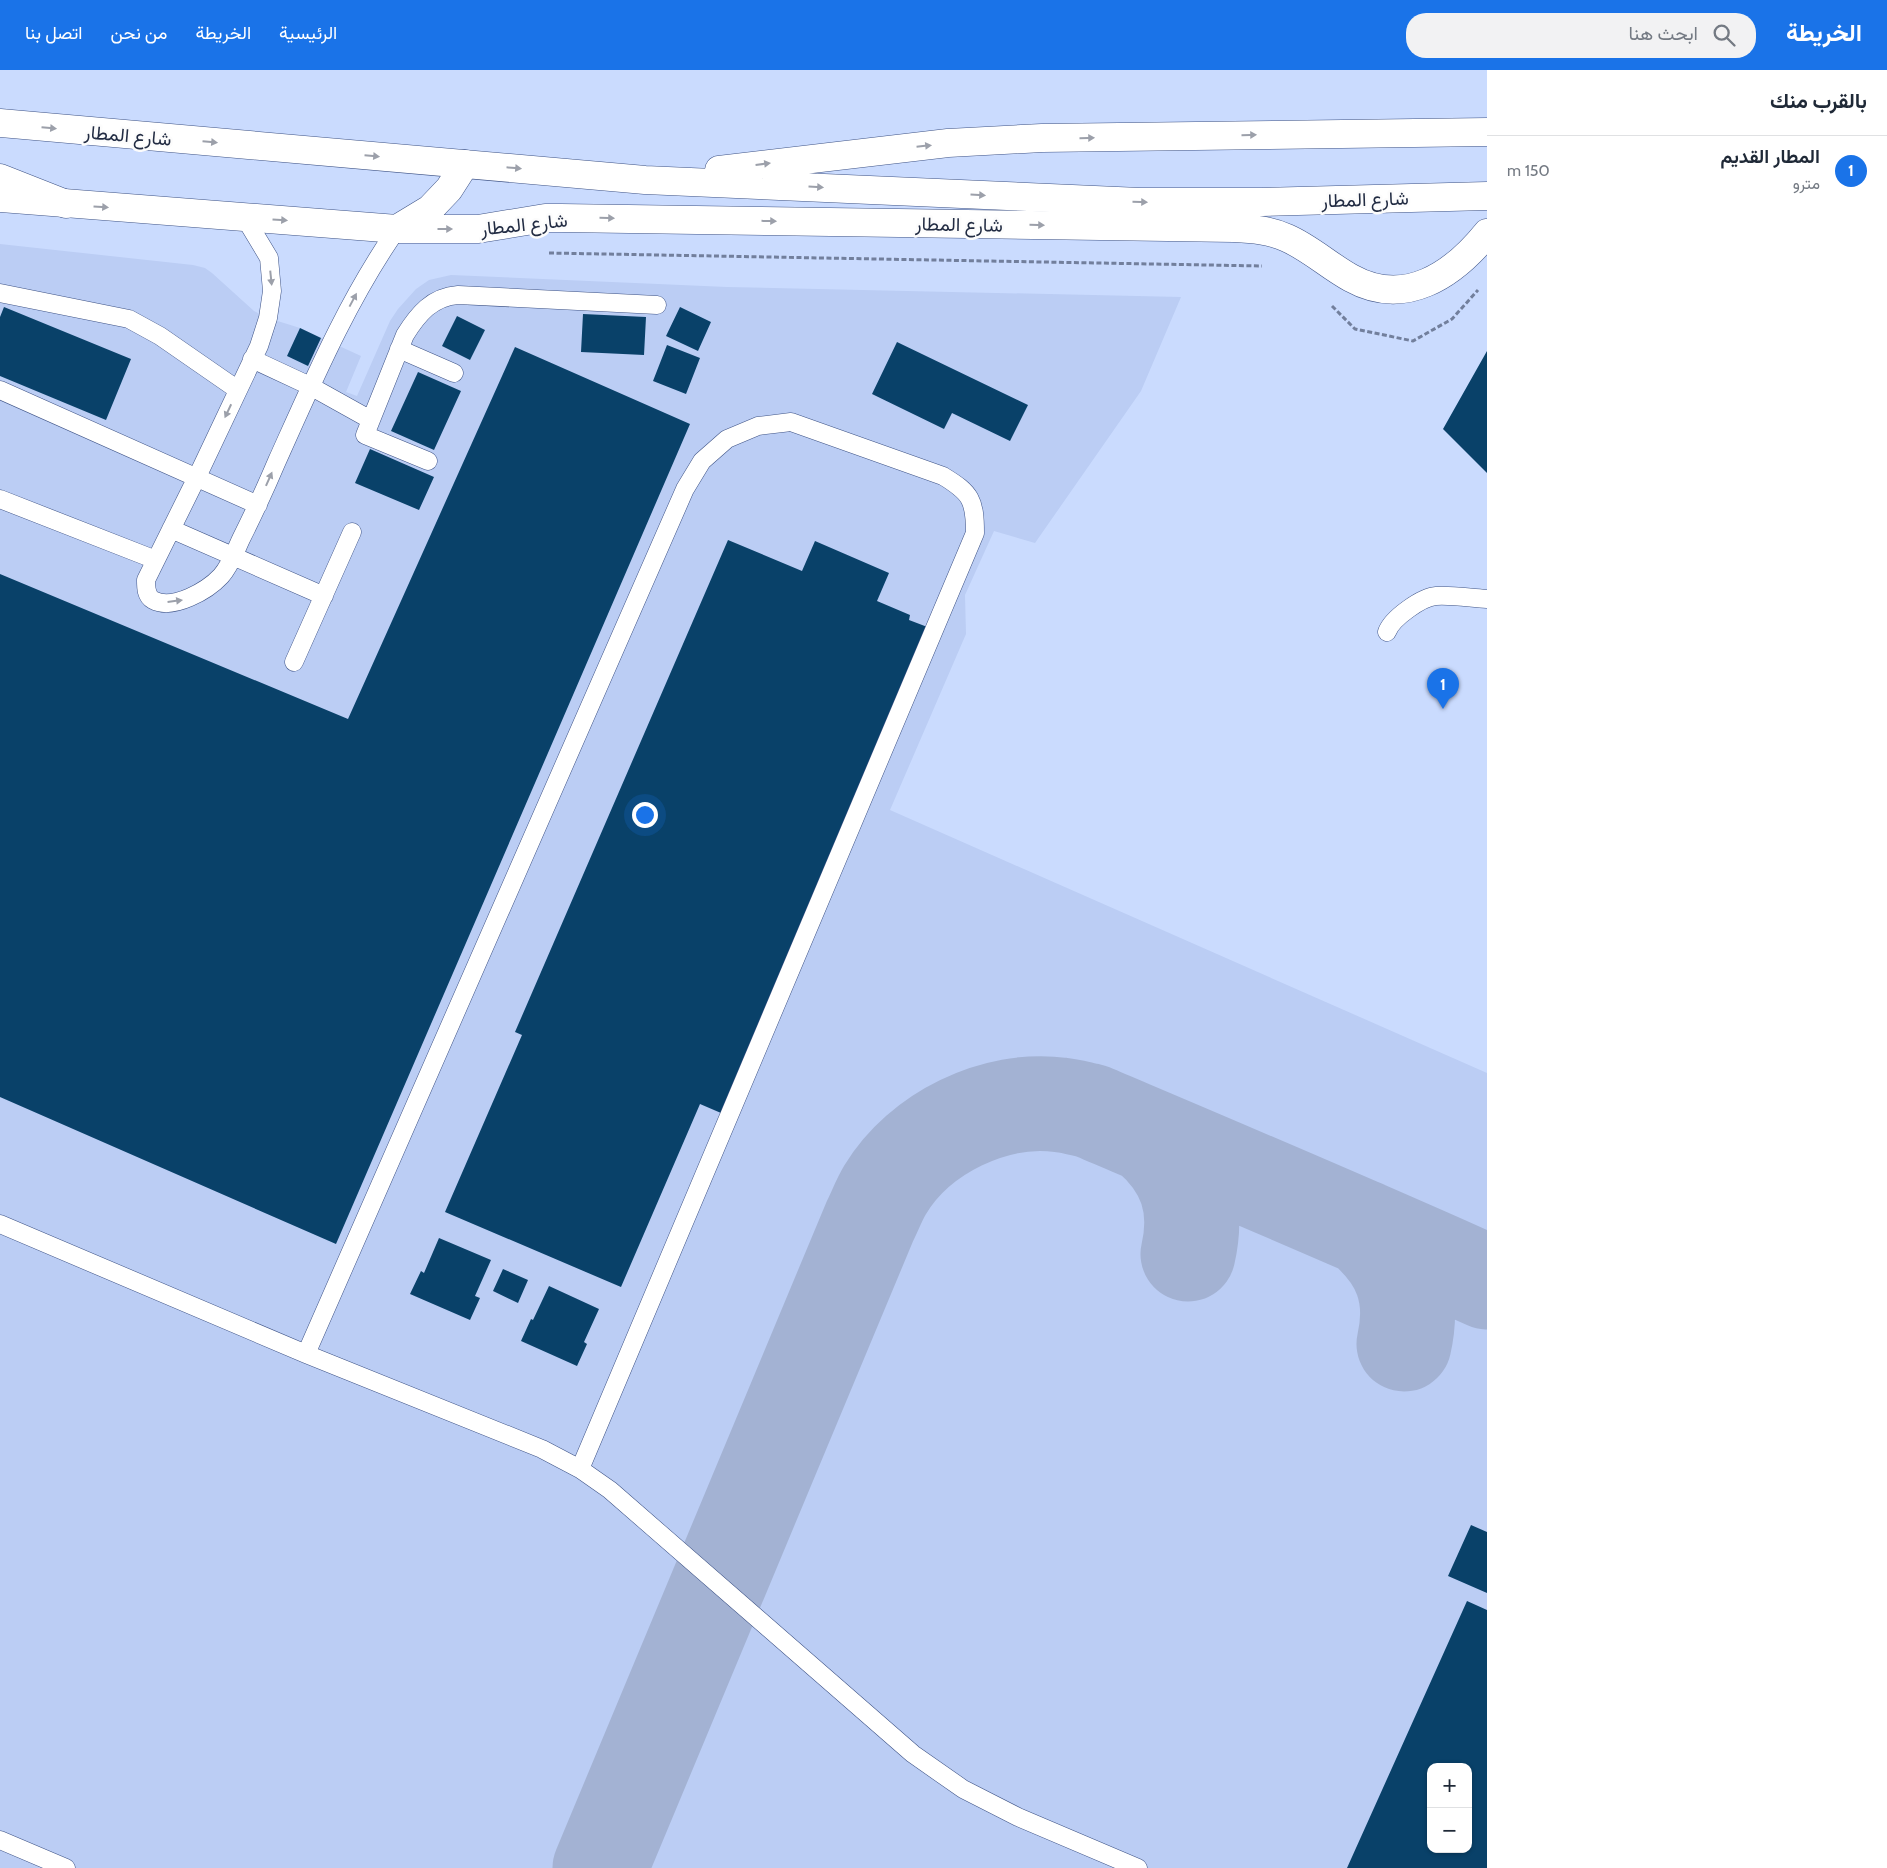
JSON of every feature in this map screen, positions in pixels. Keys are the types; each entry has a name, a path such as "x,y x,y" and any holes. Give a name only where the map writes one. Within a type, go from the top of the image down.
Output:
{"main road":[{"name":"شارع المطار","path":"0,123 645,180 1140,202 1262,202 1487,196"},
{"path":"645,180 948,143 1042,138 1487,132"},
{"path":"397,229 430,210 449,189 465,164"},
{"path":"0,178 66,204"},
{"name":"شارع المطار","path":"0,198 397,229 478,229 545,218 561,218 1266,230 1302,245 1353,279 1369,286 1386,290 1407,289 1425,284 1441,276 1476,248 1487,233"}],"lane":[{"path":"246,218 269,258 272,291 268,318 259,346 146,580 147,594 158,602 177,602 191,597 210,586 221,576 258,505 310,386 352,301 397,229"},
{"path":"0,293 129,319 160,336 238,390"},
{"path":"428,461 365,435 405,335 415,320 426,308 436,301 447,296 458,295 657,305"},
{"path":"399,349 454,373"},
{"path":"252,359 310,386 371,420"},
{"path":"0,390 258,505"},
{"path":"306,1354 685,489 702,461 727,439 742,432 758,426 791,422 943,476 963,488 975,509 975,533 580,1469"},
{"path":"0,499 156,560"},
{"path":"171,529 324,596"},
{"path":"294,662 352,532"},
{"path":"1387,632 1389,626 1407,609 1434,596 1487,599"},
{"path":"0,1224 306,1354 542,1449 580,1469 610,1490 913,1754 963,1789 1018,1817 1138,1868"},
{"path":"0,1840 66,1868"}],"path":[{"path":"546,253 1267,266"},
{"path":"1327,301 1355,329 1413,342 1452,319 1481,287"}],"shaded area":[{"path":"0,244 193,265 205,268 254,311 268,318 300,328 361,356 346,392 357,396 390,321 398,309 416,289 429,280 451,275 727,287 1181,297 1141,391 1035,543 994,531 965,595 966,634 890,810 1487,1073 1487,1868 0,1868"}],"building":[{"path":"4,307 131,359 106,420 0,376 0,317"},
{"path":"680,307 711,322 698,351 666,336"},
{"path":"583,314 646,317 644,355 581,352"},
{"path":"457,316 485,330 470,360 442,346"},
{"path":"300,328 321,338 308,366 287,356"},
{"path":"897,342 1028,405 1010,441 952,413 944,429 872,394"},
{"path":"667,345 700,358 686,394 653,381"},
{"path":"515,347 690,424 336,1244 0,1097 0,574 348,719"},
{"path":"1487,351 1487,473 1443,429"},
{"path":"418,372 461,391 434,450 391,431"},
{"path":"370,449 434,477 419,510 355,483"},
{"path":"728,540 802,571 815,541 889,573 877,601 910,615 909,620 930,628 721,1113 700,1104 621,1287 445,1212 522,1035 515,1032"},
{"path":"439,1238 491,1260 475,1296 480,1298 470,1320 410,1294 421,1271 424,1273"},
{"path":"503,1269 528,1280 518,1303 493,1291"},
{"path":"549,1286 599,1309 584,1342 587,1344 577,1366 521,1341"},
{"path":"1471,1525 1487,1532 1487,1593 1448,1576"},
{"path":"1467,1601 1487,1610 1487,1868 1347,1868"}],"taxiway":[{"path":"600,1868 870,1221 885,1190 900,1170 918,1151 938,1136 961,1123 985,1113 1010,1106 1061,1105 1091,1111 1487,1282"},
{"path":"1149,1136 1172,1161 1186,1189 1192,1220 1188,1254"},
{"path":"1363,1227 1387,1252 1396,1265 1402,1279 1408,1310 1404,1344"}],"place":[{"name":"المطار القديم","path":"1443,709"}]}
